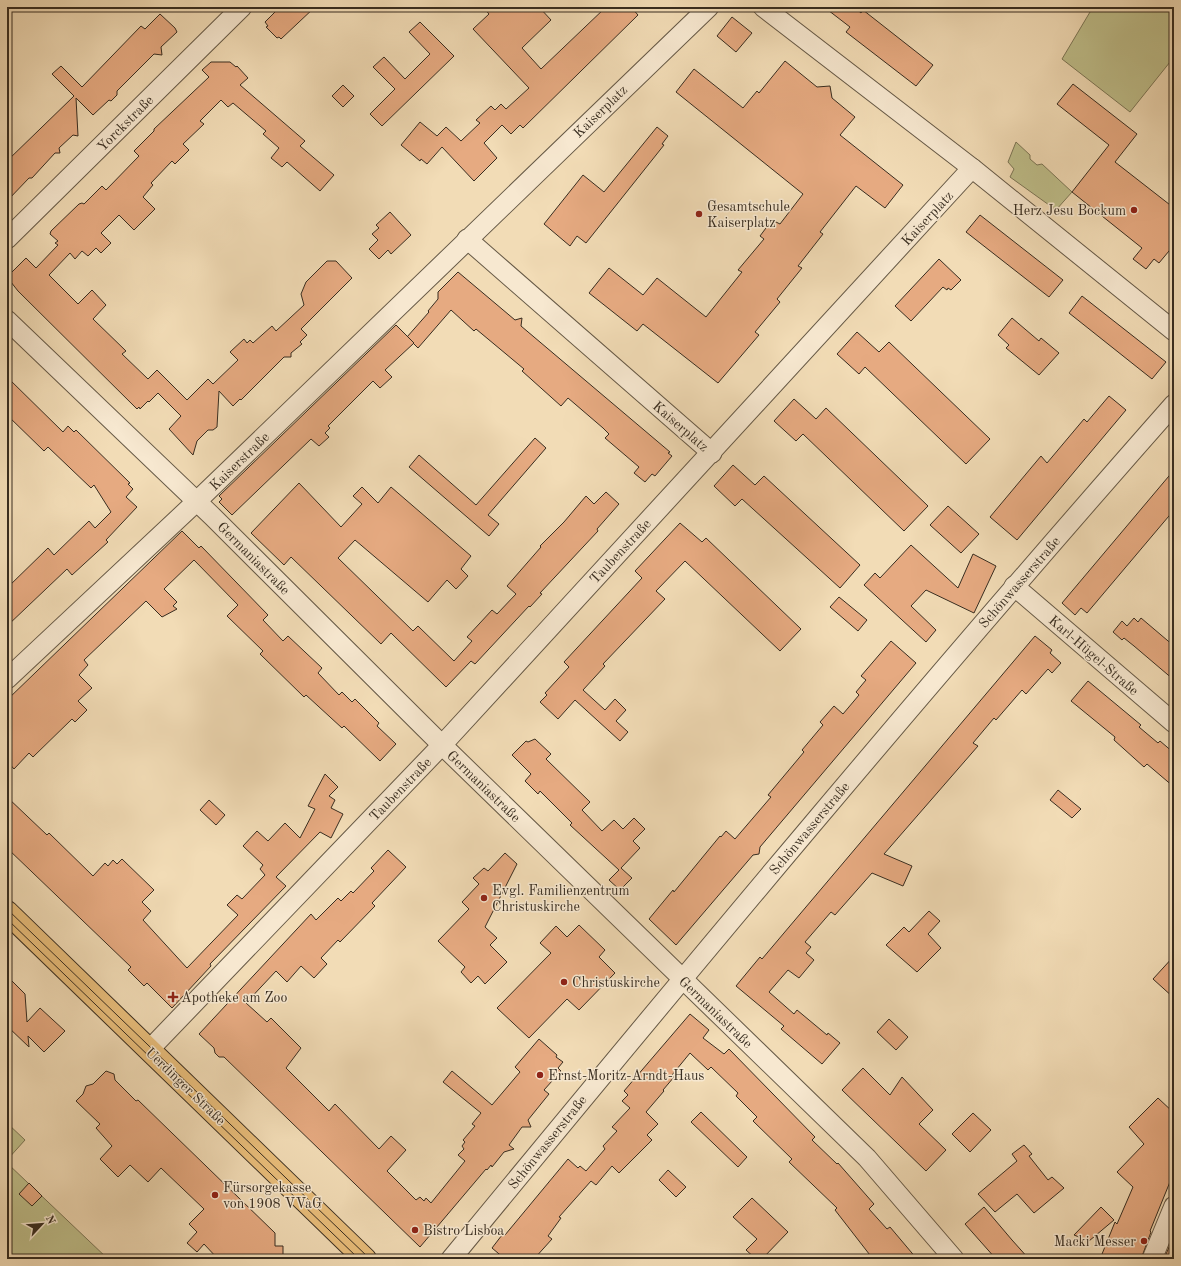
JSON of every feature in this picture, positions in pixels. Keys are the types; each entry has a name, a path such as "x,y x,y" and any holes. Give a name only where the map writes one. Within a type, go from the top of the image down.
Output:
{"main road":[{"name":"Uerdinger Straße","path":"7,912 365,1259"}],"street":[{"name":"Yorckstraße","path":"7,239 242,7"},
{"name":"Kaiserplatz","path":"709,7 467,239 712,453 972,168"},
{"path":"763,7 972,168 1174,331"},
{"name":"Kaiserstraße","path":"7,679 196,502 467,239"},
{"name":"Germaniastraße","path":"7,320 196,502 442,745 866,1158 954,1259"},
{"name":"Schönwasserstraße","path":"451,1259 681,979 1014,586 1174,404"},
{"name":"Taubenstraße","path":"149,1050 442,745 712,453"},
{"name":"Karl-Hügel-Straße","path":"1014,586 1174,723"},
{"path":"1152,1259 1174,1206"}],"green space":[{"path":"1093,7 1168,7 1174,11 1174,57 1130,112 1062,59"},
{"path":"1016,142 1030,155 1030,159 1037,165 1042,164 1072,192 1056,210 1010,177 1014,169 1008,162"},
{"path":"7,1123 25,1140 7,1160"},
{"path":"7,1163 108,1259 7,1259"}],"building":[{"path":"280,7 315,7 281,39 279,37 277,38 266,27 268,26 265,22"},
{"path":"483,7 539,7 551,20 522,48 541,69 606,7 631,7 638,15 523,128 520,125 511,134 502,125 484,143 497,158 474,181 442,147 427,164 421,159 420,161 401,145 420,122 437,136 446,127 461,141 480,123 476,120 491,106 495,110 501,104 506,109 529,88 473,29 489,14"},
{"path":"824,7 854,7 861,13 863,10 933,65 916,86 846,32 850,27"},
{"path":"160,14 175,28 177,32 161,47 162,55 154,54 117,91 117,95 111,101 109,100 93,115 76,98 78,136 73,135 59,148 60,153 55,153 32,178 29,178 7,201 7,161 74,96 52,74 61,66 82,87 141,26 145,29"},
{"path":"732,17 752,33 736,52 717,36"},
{"path":"420,22 454,56 382,126 370,114 395,89 373,67 384,57 405,79 430,54 409,32"},
{"path":"785,61 817,87 830,86 832,98 855,117 840,135 903,185 885,208 856,186 820,232 823,234 798,266 802,268 777,299 780,302 755,332 759,335 718,383 643,324 637,331 589,293 609,268 643,295 657,278 706,317 742,272 738,270 764,239 760,236 772,220 780,224 803,194 676,92 694,69 743,108 757,91 759,93"},
{"path":"211,62 230,62 236,67 237,66 248,78 240,85 305,141 300,146 334,175 320,191 287,162 282,167 271,158 279,148 263,134 266,131 233,103 228,107 221,100 200,121 204,124 183,144 189,150 175,164 172,161 151,183 153,185 143,197 155,209 134,230 119,215 101,233 111,243 101,253 96,248 88,256 82,251 75,259 70,253 49,275 78,304 92,290 106,305 93,319 126,351 122,354 148,379 157,370 187,400 208,379 213,384 238,360 230,352 244,339 247,343 250,340 253,343 272,326 276,331 304,305 301,294 306,282 327,261 336,261 352,278 301,329 307,335 300,342 302,344 291,353 291,357 284,357 241,400 240,399 233,406 219,391 217,427 213,430 208,430 197,441 193,455 169,429 181,416 158,393 140,409 139,407 137,409 18,291 7,277 26,258 36,268 58,245 55,243 58,241 50,234 51,231 79,204 84,204 102,186 106,190 139,156 134,151 154,131 154,129 209,77 202,70"},
{"name":"Herz Jesu Bockum","path":"1073,84 1137,134 1115,162 1174,208 1174,245 1159,263 1154,259 1146,269 1133,259 1142,248 1072,192 1109,145 1057,104"},
{"path":"343,85 354,96 343,107 332,96"},
{"path":"657,127 668,136 662,144 664,145 586,243 577,236 570,246 544,224 583,175 604,192"},
{"path":"390,212 411,235 391,254 388,250 379,259 369,249 378,240 372,234 379,228 376,225"},
{"path":"980,215 1063,280 1049,297 966,232"},
{"path":"939,259 961,280 951,290 948,288 947,290 943,287 911,321 895,306"},
{"path":"458,272 515,320 522,318 521,326 670,452 668,453 672,456 655,476 652,474 645,482 634,473 639,467 605,438 609,434 603,428 568,398 561,406 522,371 524,369 476,329 474,331 451,310 418,348 407,337 429,312 428,311 438,299 438,292"},
{"path":"1082,296 1166,362 1152,379 1069,313"},
{"path":"1012,318 1039,341 1041,338 1059,353 1039,375 1006,348 1009,345 998,335"},
{"path":"396,325 414,343 385,370 392,377 380,388 373,381 328,426 330,428 325,433 329,437 319,446 311,439 232,515 219,502 222,499 219,496"},
{"path":"857,332 879,352 889,342 990,439 966,464 865,367 859,374 837,354"},
{"path":"7,377 63,432 68,426 74,432 76,430 130,483 128,484 133,489 126,497 137,507 106,540 108,542 72,575 67,569 7,626 7,588 48,548 54,555 89,521 95,528 111,512 94,485 91,488 48,447 44,451 7,415"},
{"path":"1109,396 1126,410 1017,540 990,517 1041,456 1047,463 1084,419 1087,422"},
{"path":"794,399 816,419 826,408 928,506 904,531 803,434 796,441 774,421"},
{"path":"535,438 546,448 488,515 499,524 489,536 409,467 419,455 476,505"},
{"path":"733,465 755,485 764,476 860,565 840,588 742,499 735,506 714,486"},
{"path":"1174,470 1174,510 1087,613 1081,608 1075,615 1062,603"},
{"path":"299,483 341,527 362,504 353,496 362,487 378,503 391,487 471,556 461,569 468,576 456,589 447,580 428,602 355,540 338,558 413,631 418,626 454,661 472,641 467,637 492,610 497,614 516,594 507,586 541,547 540,546 564,522 586,496 594,504 606,492 619,504 597,529 598,531 540,593 542,594 530,607 529,606 475,664 471,661 446,687 391,633 381,644 291,557 284,565 251,533"},
{"path":"948,506 979,534 961,553 930,525"},
{"path":"680,523 702,542 706,538 801,629 780,651 685,561 656,591 665,599 603,664 605,666 583,690 605,710 615,699 626,710 616,721 628,732 620,741 575,700 558,719 540,702 547,695 545,693 569,667 564,662 642,578 635,571"},
{"path":"182,531 199,548 201,546 268,615 263,620 283,641 288,636 322,668 318,673 339,695 342,692 352,702 355,699 379,723 377,726 396,744 380,761 344,726 342,728 306,695 304,697 260,654 263,651 227,616 238,605 194,560 164,589 177,602 173,606 177,609 162,617 146,601 84,660 88,665 79,675 92,688 78,701 87,710 75,722 72,719 33,757 29,753 14,769 7,761 7,700"},
{"path":"911,545 958,588 973,554 996,566 974,613 926,590 911,606 936,630 926,642 864,585 875,573 880,578"},
{"path":"839,597 867,620 858,631 830,607"},
{"path":"1134,618 1138,622 1141,618 1174,646 1174,680 1124,638 1122,640 1113,632 1122,621 1127,626"},
{"path":"1035,636 1052,650 1050,653 1061,663 1052,673 1048,669 1026,694 1022,690 996,720 994,718 973,743 978,746 884,854 912,866 903,886 872,873 835,915 831,912 805,942 811,947 806,953 814,960 799,978 788,970 769,992 794,1014 797,1010 827,1035 828,1033 840,1043 822,1064 781,1029 784,1026 736,986 760,957 762,959"},
{"path":"891,641 916,663 760,847 759,854 753,855 676,945 649,919 673,890 674,892 720,836 721,837 726,831 735,839 771,797 768,795 804,752 802,750 823,725 820,722 834,706 843,714 859,695 856,692 866,680 861,676"},
{"path":"1088,681 1141,725 1139,727 1158,743 1160,741 1174,753 1174,787 1147,764 1144,767 1114,740 1115,737 1071,701"},
{"path":"535,739 551,754 546,759 590,802 582,810 602,831 614,820 623,829 634,818 645,829 633,841 640,848 621,868 632,878 620,890 609,880 619,870 570,825 572,823 540,791 538,794 525,781 531,774 512,755 526,741 528,742"},
{"path":"325,774 338,787 329,796 335,800 331,808 343,814 331,838 320,832 276,877 286,886 210,964 211,966 172,1008 147,983 144,986 128,970 131,967 7,848 7,797 47,835 49,833 93,876 105,863 108,866 113,860 117,864 122,859 154,890 142,902 151,911 143,920 187,968 238,915 227,905 237,895 242,899 265,875 260,869 263,865 243,846 257,831 268,841 285,823 300,838 315,809 308,806"},
{"path":"1058,790 1081,809 1072,818 1050,800"},
{"path":"209,800 225,815 216,825 200,810"},
{"path":"388,850 406,867 372,903 375,906 340,942 338,940 321,958 327,964 314,978 301,966 287,982 276,971 246,1003 267,1022 271,1018 301,1048 286,1068 329,1111 335,1104 379,1149 391,1136 406,1150 387,1171 416,1200 420,1197 424,1201 426,1198 431,1203 465,1161 458,1155 464,1149 462,1146 465,1142 463,1140 475,1126 472,1124 481,1113 443,1082 452,1071 492,1105 520,1072 515,1067 539,1039 557,1055 556,1057 563,1062 558,1068 561,1071 544,1090 549,1094 528,1120 531,1127 522,1127 509,1145 514,1149 504,1152 492,1167 491,1165 487,1170 486,1169 420,1247 224,1057 219,1057 215,1053 214,1048 199,1034 311,914 316,920 338,898 341,901 351,891 353,893 374,871 371,868"},
{"path":"505,853 517,864 485,927 497,938 490,945 507,962 485,984 478,976 471,983 461,972 465,967 438,941 469,909 462,902 479,884 473,878 484,868 488,871"},
{"path":"929,911 940,921 928,934 941,948 917,972 886,945 904,927 909,932"},
{"name":"Christuskirche","path":"579,925 605,950 599,957 615,973 579,1010 567,999 529,1038 497,1008 551,953 540,943 556,926 567,937"},
{"path":"1174,956 1174,998 1153,979"},
{"path":"7,976 25,994 27,1022 40,1008 65,1031 44,1052 28,1036 29,1047 7,1026"},
{"path":"690,1014 709,1030 703,1038 724,1054 729,1049 815,1137 812,1140 837,1164 838,1163 874,1204 869,1209 887,1229 890,1227 917,1259 873,1259 835,1210 837,1208 789,1162 792,1159 753,1121 757,1117 736,1096 738,1093 711,1067 708,1070 690,1053 672,1075 674,1077 663,1090 664,1091 646,1112 658,1124 647,1135 652,1140 619,1173 612,1166 596,1185 591,1181 559,1217 561,1218 548,1236 552,1239 534,1259 505,1259 492,1248 502,1235 505,1235 568,1159 578,1168 580,1166 586,1171 605,1149 603,1146 617,1131 612,1127 630,1108 622,1101 628,1095 624,1091"},
{"path":"889,1019 908,1037 896,1050 877,1032"},
{"path":"863,1068 890,1095 902,1077 933,1110 919,1124 946,1150 926,1171 842,1090"},
{"path":"106,1071 114,1074 115,1080 136,1101 138,1100 275,1233 275,1246 283,1246 283,1259 218,1259 204,1244 197,1252 187,1243 197,1232 189,1224 204,1209 161,1168 148,1182 130,1165 118,1177 100,1159 112,1146 96,1128 100,1124 76,1101 83,1094 86,1086 93,1084"},
{"path":"1158,1098 1174,1113 1174,1172 1150,1231 1151,1232 1141,1259 1100,1259 1115,1222 1117,1224 1133,1187 1117,1172 1144,1144 1129,1127"},
{"path":"701,1112 747,1157 738,1167 691,1122"},
{"path":"973,1113 991,1130 970,1152 952,1134"},
{"path":"1024,1145 1032,1154 1029,1156 1048,1180 1052,1177 1064,1188 1034,1213 1017,1194 995,1212 978,1194 1017,1161 1012,1154"},
{"path":"668,1170 686,1187 676,1197 659,1180"},
{"path":"29,1183 42,1196 32,1206 19,1194"},
{"path":"752,1198 788,1232 762,1259 756,1259 746,1250 757,1239 733,1217"},
{"path":"984,1207 1029,1259 996,1259 965,1224"},
{"path":"1101,1207 1114,1220 1089,1241 1074,1235"},
{"path":"1172,1240 1174,1241 1174,1259 1164,1259"}],"tram line":[{"path":"7,909 370,1259"},
{"path":"7,919 359,1259"}],"place":[{"name":"Herz Jesu Bockum","path":"1134,210"},
{"name":"Gesamtschule Kaiserplatz","path":"699,214"},
{"name":"Evgl. Familienzentrum Christuskirche","path":"484,898"},
{"name":"Christuskirche","path":"564,982"},
{"name":"Apotheke am Zoo","path":"173,997"},
{"name":"Ernst-Moritz-Arndt-Haus","path":"540,1075"},
{"name":"Fürsorgekasse von 1908 VVaG","path":"215,1195"},
{"name":"Bistro Lisboa","path":"415,1230"},
{"name":"Macki Messer","path":"1144,1241"}]}
